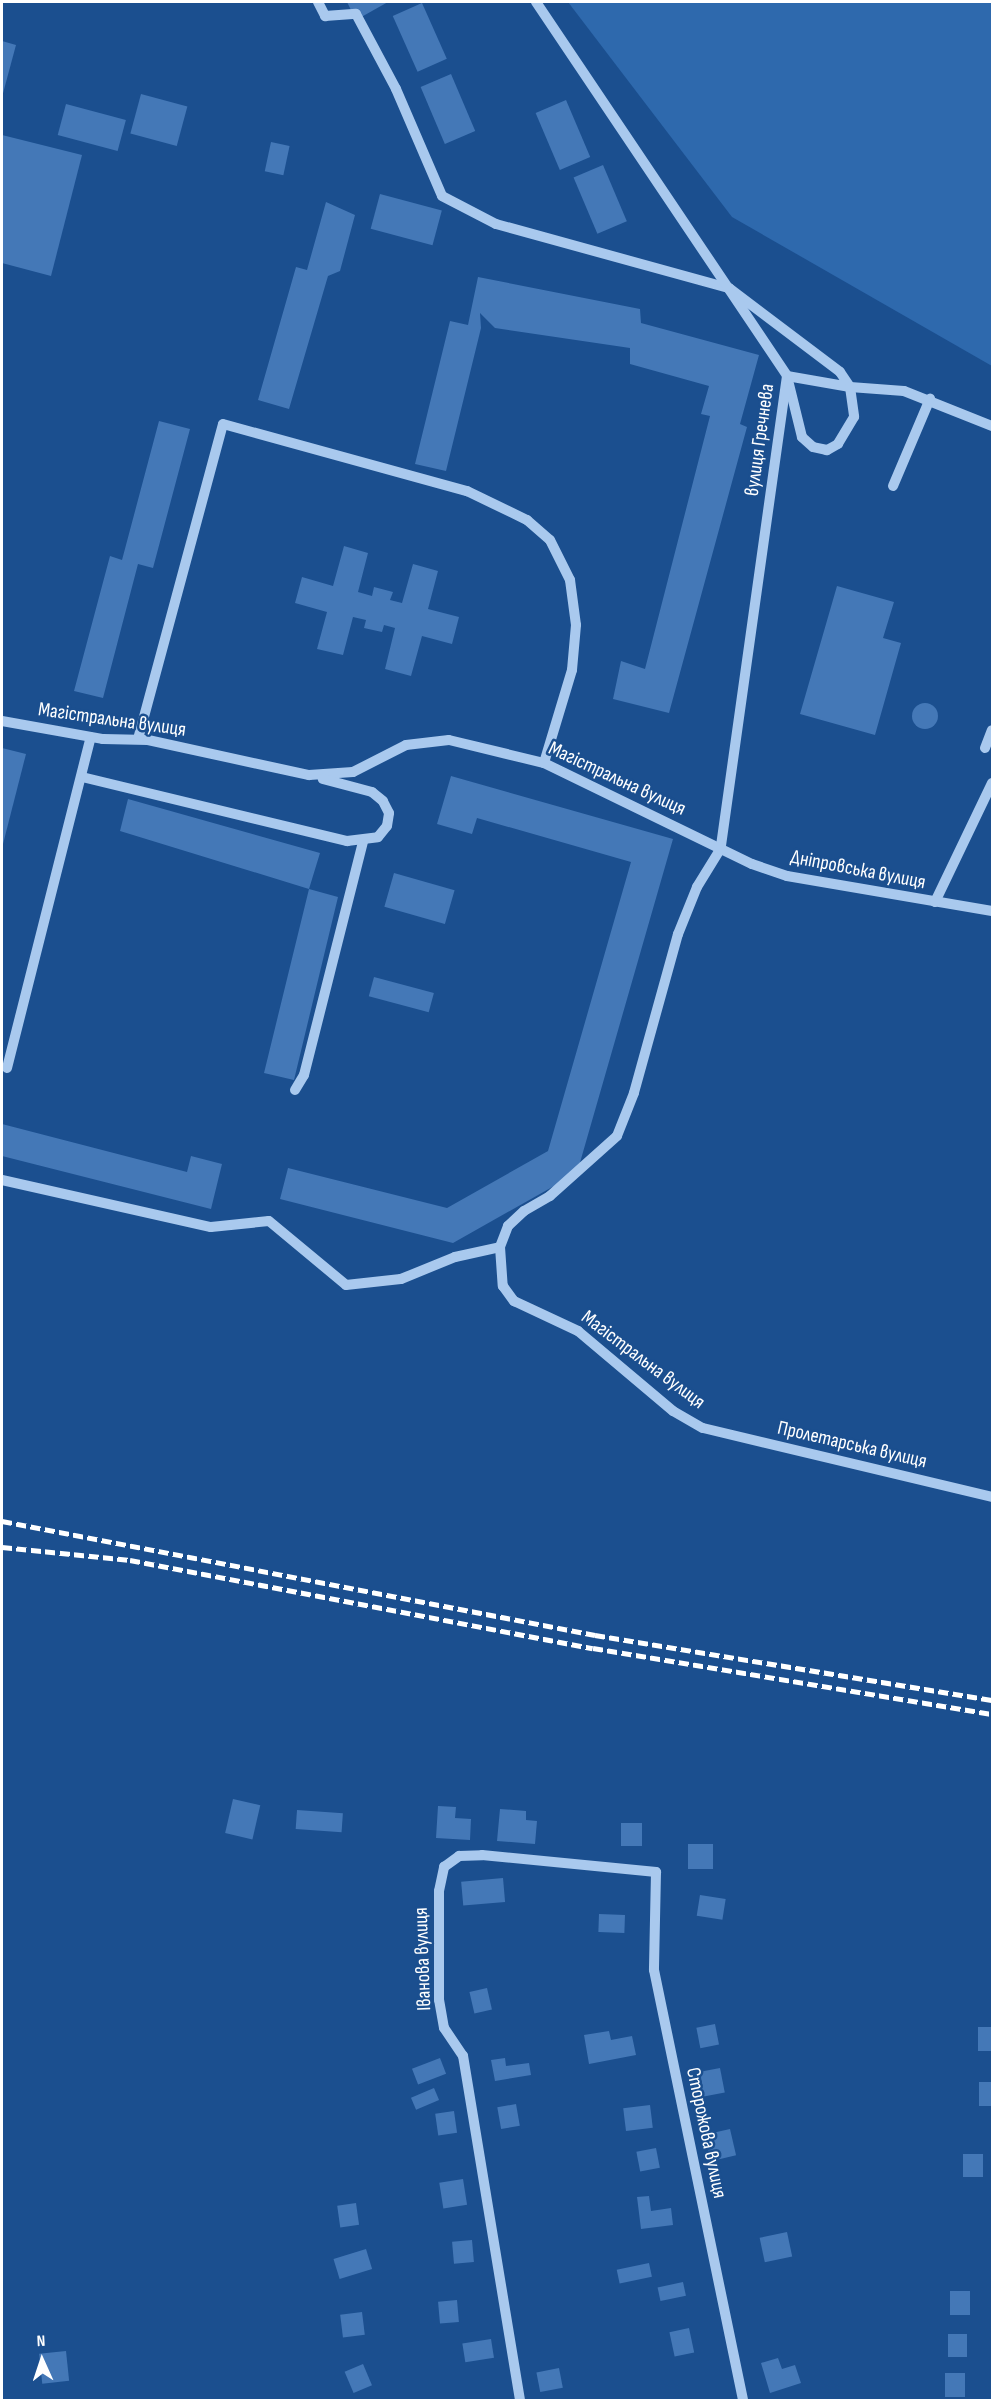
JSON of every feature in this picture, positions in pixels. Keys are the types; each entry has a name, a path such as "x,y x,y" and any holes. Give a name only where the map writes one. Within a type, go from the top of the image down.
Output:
{"street":[{"path":"318,2 325,16 356,14 396,89 442,196 496,224 729,288 840,372 850,387 854,417 838,444 827,450 813,447 802,437 787,376 850,387 884,388 930,399 993,426"},
{"name":"вулиця Гречнева","path":"536,2 787,376 721,848"},
{"path":"893,486 930,399"},
{"path":"138,740 223,424 467,491 526,520 550,540 570,580 575,637 566,691 544,763"},
{"name":"Магістральна вулиця","path":"2,721 91,737 138,740 309,775 353,772 406,745 449,740 544,763 721,848"},
{"path":"985,748 993,730"},
{"path":"7,1068 91,737"},
{"path":"82,777 332,838 363,842 378,837 387,826 389,813 383,801 372,792 309,775"},
{"path":"934,902 993,783"},
{"path":"295,1090 306,1065 363,842"},
{"path":"2,1180 211,1227 269,1221 346,1285 401,1279 455,1257 500,1247 508,1226 524,1211 550,1196 617,1136 634,1092 680,926 721,848"},
{"name":"Дніпровська вулиця","path":"721,848 752,864 787,876 993,911"},
{"name":"Магістральна вулиця","path":"500,1247 503,1286 513,1301 578,1331 673,1411 703,1428"},
{"name":"Пролетарська вулиця","path":"703,1428 993,1497"},
{"name":"Іванова вулиця","path":"520,2400 463,2056 444,2028 439,2000 439,1891 444,1867 459,1856 482,1855 656,1872"},
{"name":"Сторожова вулиця","path":"656,1872 654,1970 743,2400"}],"shaded area":[{"path":"568,2 992,2 992,366 732,217"}],"building":[{"path":"347,2 388,2 356,20"},
{"path":"422,3 447,59 418,72 393,16"},
{"path":"2,41 16,45 2,97"},
{"path":"451,74 475,131 445,144 421,87"},
{"path":"141,94 187,106 177,146 130,134"},
{"path":"566,100 590,157 560,170 536,113"},
{"path":"66,104 126,120 118,151 58,135"},
{"path":"2,135 82,155 51,276 2,263"},
{"path":"271,142 290,146 283,175 265,171"},
{"path":"603,165 627,221 597,234 574,178"},
{"path":"380,194 442,211 433,245 371,229"},
{"path":"326,202 355,215 340,271 328,276 289,409 258,400 296,267 307,270"},
{"path":"478,277 640,309 641,323 759,355 740,424 747,427 669,713 613,699 621,661 645,669 710,416 701,414 709,386 630,364 630,348 495,328 480,313 481,328 446,471 415,464 450,321 468,325"},
{"path":"159,421 190,429 153,568 138,564 103,698 74,691 110,556 122,560"},
{"path":"344,546 368,553 358,592 372,596 374,587 393,592 390,600 402,603 413,564 438,571 428,609 459,617 452,644 422,636 411,676 385,669 395,628 384,625 382,632 364,628 366,620 353,617 343,655 317,649 327,612 295,603 302,577 333,586"},
{"path":"837,586 894,602 883,638 901,643 875,735 800,714"},
{"path":"925,703 934,707 938,716 934,725 925,729 916,725 912,716 916,707"},
{"path":"2,748 26,754 2,848"},
{"path":"451,776 673,839 577,1173 453,1243 280,1199 288,1168 447,1208 548,1151 631,862 477,818 472,834 437,824"},
{"path":"128,799 320,853 309,889 120,831"},
{"path":"394,873 455,890 445,924 384,907"},
{"path":"309,889 338,897 294,1080 264,1073"},
{"path":"374,977 434,993 429,1012 369,996"},
{"path":"2,1124 187,1172 191,1156 222,1164 211,1209 2,1156"},
{"path":"233,1799 260,1805 252,1839 225,1833"},
{"path":"438,1806 456,1807 455,1818 471,1819 470,1840 436,1838"},
{"path":"500,1809 526,1811 526,1820 537,1821 535,1844 497,1841"},
{"path":"297,1810 343,1813 342,1832 296,1829"},
{"path":"621,1823 642,1823 642,1846 621,1846"},
{"path":"688,1844 713,1844 713,1869 688,1869"},
{"path":"503,1878 505,1902 463,1906 461,1882"},
{"path":"700,1895 726,1899 722,1920 697,1916"},
{"path":"599,1914 625,1915 624,1933 598,1932"},
{"path":"487,1988 492,2009 474,2013 469,1992"},
{"path":"715,2024 719,2045 700,2048 696,2028"},
{"path":"978,2027 992,2027 992,2051 978,2051"},
{"path":"609,2031 611,2040 632,2036 636,2055 589,2064 584,2035"},
{"path":"440,2058 446,2074 418,2085 412,2069"},
{"path":"505,2058 506,2066 529,2063 531,2075 495,2081 491,2060"},
{"path":"720,2068 725,2093 701,2097 696,2073"},
{"path":"979,2082 992,2082 992,2106 979,2106"},
{"path":"434,2088 439,2100 416,2110 411,2098"},
{"path":"516,2104 520,2126 501,2129 497,2107"},
{"path":"650,2105 653,2128 626,2131 623,2108"},
{"path":"454,2111 457,2133 438,2135 435,2114"},
{"path":"730,2129 736,2155 711,2161 705,2135"},
{"path":"656,2148 660,2168 640,2171 636,2152"},
{"path":"963,2154 983,2154 983,2177 963,2177"},
{"path":"463,2179 467,2205 443,2208 439,2183"},
{"path":"649,2196 651,2211 671,2208 673,2225 641,2229 637,2197"},
{"path":"356,2203 359,2225 340,2227 337,2206"},
{"path":"787,2232 792,2256 765,2262 760,2238"},
{"path":"472,2240 474,2262 454,2264 452,2242"},
{"path":"366,2249 372,2269 340,2279 333,2259"},
{"path":"649,2263 652,2277 620,2284 617,2270"},
{"path":"683,2282 686,2296 660,2301 658,2287"},
{"path":"950,2291 970,2291 970,2315 950,2315"},
{"path":"457,2300 459,2322 440,2324 438,2302"},
{"path":"362,2312 365,2335 343,2338 340,2315"},
{"path":"689,2328 694,2352 675,2357 669,2332"},
{"path":"948,2334 967,2334 967,2357 948,2357"},
{"path":"491,2339 494,2358 465,2362 462,2344"},
{"path":"66,2351 69,2381 42,2384 39,2354"},
{"path":"778,2358 782,2369 795,2365 801,2383 770,2393 761,2363"},
{"path":"363,2364 372,2385 354,2393 345,2372"},
{"path":"559,2368 563,2388 540,2392 536,2372"},
{"path":"945,2373 965,2373 965,2397 945,2397"}],"railway":[{"path":"2,1521 595,1635 992,1700"},
{"path":"2,1547 130,1560 593,1648 992,1714"}]}
